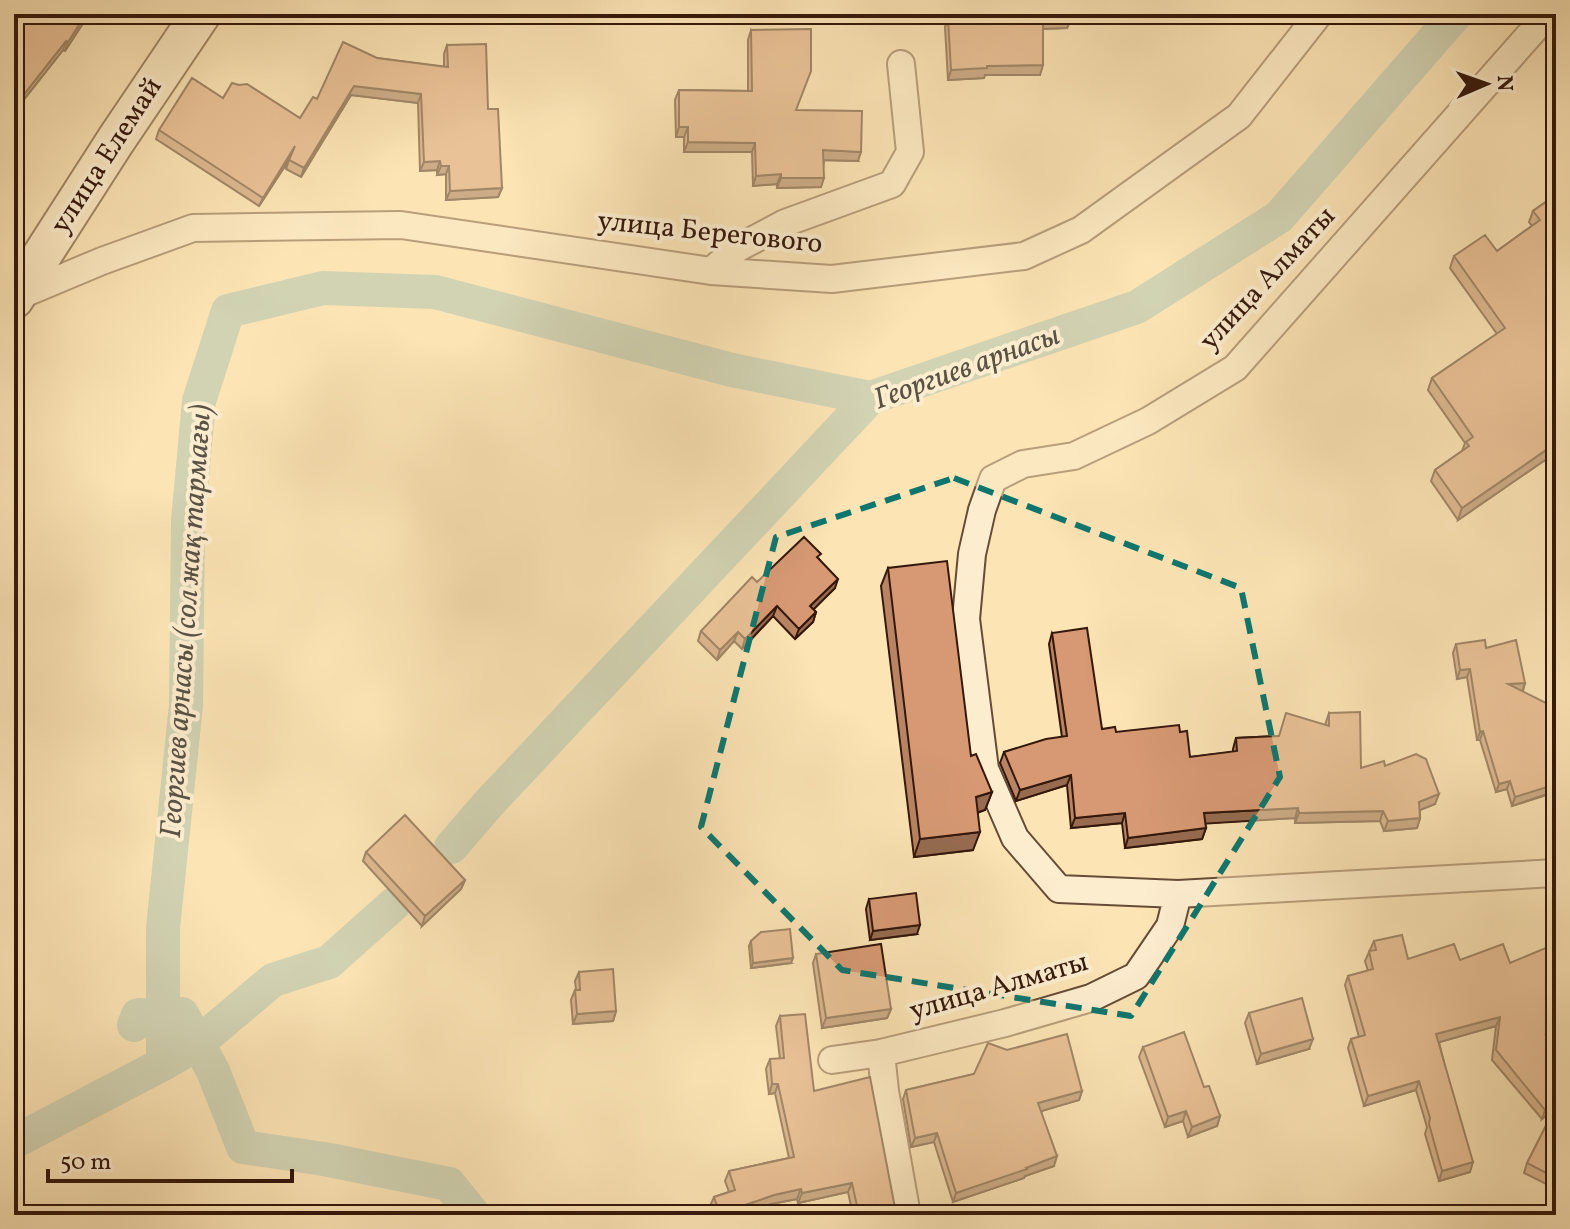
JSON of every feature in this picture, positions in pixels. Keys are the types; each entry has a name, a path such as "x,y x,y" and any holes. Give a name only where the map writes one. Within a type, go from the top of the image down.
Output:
{"street":[{"name":"улица Елемай","path":"15,298 107,153 201,14"},
{"name":"улица Берегового","path":"15,298 102,261 193,228 401,225 711,271 832,279 1024,256 1081,230 1239,116 1319,14"},
{"name":"улица Алматы","path":"1548,14 1235,368 1148,421 1074,456 1023,464 993,479 972,554 966,619 985,769 1015,838 1059,889 1178,894 1556,873"},
{"path":"711,271 738,248 785,223 892,184 910,152 901,64"},
{"name":"улица Алматы","path":"832,1060 881,1053 1091,998 1136,976 1170,926 1178,894"},
{"path":"881,1053 907,1215"}],"highlighted area":[{"path":"954,478 1241,588 1280,777 1131,1016 842,970 701,827 776,537"}],"building":[{"path":"14,14 86,14 68,42 14,107"},
{"path":"1012,14 1071,14 1071,19 1043,19 1043,65 951,70 948,18 1008,18"},
{"path":"811,29 811,71 796,110 862,111 861,152 823,150 824,178 781,178 781,174 756,176 755,143 688,142 688,127 679,127 679,90 752,91 751,30"},
{"path":"343,42 377,58 448,67 447,45 486,44 488,109 498,109 502,188 450,191 449,166 441,166 440,161 424,162 421,94 354,86 304,168 289,160 295,146 263,198 159,130 192,78 223,98 232,83 247,84 300,118 313,97 317,99"},
{"path":"1556,195 1556,354 1550,358 1556,367 1556,452 1552,446 1462,508 1435,470 1469,446 1466,442 1473,437 1432,378 1505,328 1454,256 1485,235 1497,251 1540,220 1533,211"},
{"path":"804,537 821,554 817,557 838,579 810,606 816,612 799,629 777,606 745,639 738,632 720,650 701,631 752,577 757,582"},
{"path":"947,561 971,756 976,754 992,792 976,797 980,832 920,839 888,568"},
{"path":"1087,628 1102,729 1115,727 1116,732 1179,725 1180,732 1187,731 1190,757 1237,751 1236,738 1279,736 1286,713 1329,726 1329,713 1360,712 1361,768 1384,761 1385,766 1416,754 1426,759 1439,794 1419,802 1420,818 1388,821 1383,811 1299,813 1298,808 1204,813 1206,828 1128,838 1125,813 1075,818 1071,775 1020,790 1004,752 1067,736 1052,633"},
{"path":"1485,640 1486,648 1516,640 1525,683 1508,684 1550,705 1556,727 1556,783 1515,797 1510,781 1499,784 1483,731 1480,732 1470,669 1460,670 1456,644"},
{"path":"405,815 465,880 425,916 366,852"},
{"path":"916,893 920,925 873,931 869,899"},
{"path":"790,929 793,958 753,963 751,941 761,932"},
{"path":"1402,935 1408,959 1454,944 1460,960 1503,944 1510,963 1548,947 1552,957 1556,956 1556,1032 1546,1035 1556,1047 1556,1101 1545,1110 1496,1050 1500,1017 1436,1034 1473,1162 1442,1171 1419,1081 1368,1096 1351,1039 1365,1035 1348,976 1373,969 1369,951 1376,950 1374,941"},
{"path":"881,944 891,1009 826,1018 816,954"},
{"path":"613,969 616,1011 577,1014 575,990 580,990 579,972"},
{"path":"1302,998 1313,1039 1261,1054 1249,1013"},
{"path":"805,1014 814,1091 870,1077 895,1208 899,1215 859,1215 852,1183 774,1195 745,1205 748,1215 720,1215 714,1197 735,1190 729,1171 794,1157 778,1084 772,1084 770,1059 784,1058 780,1016"},
{"path":"1184,1032 1204,1087 1209,1086 1220,1116 1192,1127 1186,1111 1168,1117 1143,1047"},
{"path":"1067,1034 1082,1091 1038,1103 1057,1156 956,1193 937,1133 915,1138 906,1090 974,1074 988,1043 1007,1050"},
{"path":"1556,1106 1556,1178 1527,1163"}],"waterway":[{"name":"Георгиев арнасы","path":"451,847 870,398 1137,307 1279,217 1456,14"},
{"name":"Георгиев арнасы (сол жақ тармағы)","path":"163,1064 163,928 186,705 188,521 199,401 228,311 323,288 435,292 732,370 870,398"},
{"name":"Георгиев арнасы","path":"14,1142 197,1044 273,980 329,962 394,904"},
{"path":"134,1025 138,1015 163,1017 182,1014 213,1071 243,1147 324,1159 449,1184 474,1215"}]}
